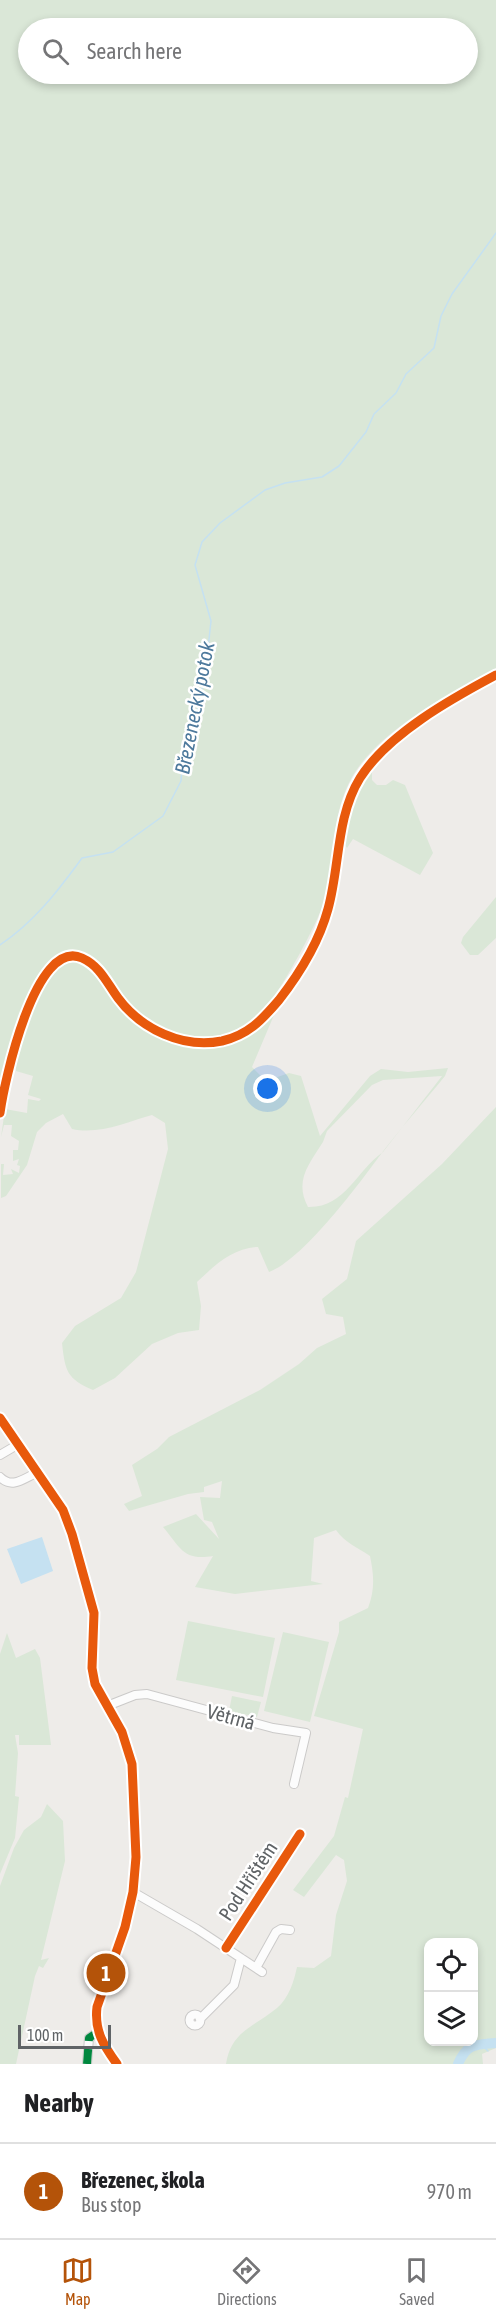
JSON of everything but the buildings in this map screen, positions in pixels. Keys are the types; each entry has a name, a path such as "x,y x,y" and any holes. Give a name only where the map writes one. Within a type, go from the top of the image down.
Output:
{"street":[{"path":"0,1113 30,1000 44,976 64,958 78,957 92,964 119,1000 153,1030 198,1041 220,1041 248,1032 287,989 321,930 329,908 343,820 351,794 361,776 388,746 425,717 496,675"},
{"path":"0,1418 63,1510 94,1613 93,1675 98,1691 129,1749 134,1780 136,1857 133,1892 125,1927 97,2007 98,2032 117,2064"},
{"path":"0,1455 17,1445"},
{"path":"0,1477 7,1483 15,1484 36,1473"},
{"name":"Větrná","path":"107,1706 135,1695 147,1694 263,1725 306,1733 294,1784"},
{"name":"Pod Hřištěm","path":"226,1948 300,1834"},
{"name":"Pod Hřištěm","path":"133,1892 259,1970 276,1932 281,1929 290,1930"},
{"path":"200,2019 234,1985 241,1958"},
{"path":"87,2064 90,2037 98,2032"}],"green space":[{"path":"0,0 496,0 496,668 437,702 397,729 364,760 352,777 340,806 329,881 322,907 287,976 268,1006 260,1015 248,1022 251,1024 234,1033 210,1038 188,1037 164,1031 149,1024 135,1011 97,964 75,953 63,955 51,962 33,985 21,1015 0,1088"},
{"path":"372,768 372,780 377,785 386,785 393,780 405,785 433,853 420,875 353,839 347,848 343,842 354,795"},
{"path":"496,897 496,938 478,955 470,955 461,943 463,937"},
{"path":"77,961 90,967 116,1002 139,1025 166,1039 221,1045 249,1036 274,1015 252,1067 266,1081 289,1073 301,1076 320,1136 370,1076 381,1069 408,1072 448,1068 445,1076 400,1130 442,1076 383,1080 372,1085 327,1131 305,1173 302,1189 308,1207 321,1206 341,1195 382,1153 328,1222 297,1253 269,1272 258,1247 240,1250 225,1259 197,1282 201,1306 199,1330 178,1333 152,1344 115,1378 93,1390 78,1382 69,1373 64,1361 62,1343 75,1326 121,1298 136,1272 168,1149 165,1123 152,1115 113,1127 82,1130 72,1129 63,1114 46,1123 37,1132 27,1165 6,1196 1,1198 1,1164 4,1164 3,1175 13,1174 11,1169 19,1173 20,1166 17,1165 19,1159 13,1161 13,1150 18,1150 19,1141 11,1136 12,1125 4,1125 1,1137 5,1109 27,1113 28,1099 39,1101 41,1099 28,1095 33,1076 16,1071 15,1066 34,1002 42,985 63,963"},
{"path":"496,1107 496,2048 482,2054 483,2064 226,2064 238,2037 277,2008 285,1999 293,1983 297,1967 314,1968 331,1956 336,1915 347,1881 344,1860 336,1855 304,1897 293,1890 334,1836 345,1797 348,1798 363,1729 314,1716 339,1632 339,1622 368,1608 373,1589 370,1556 347,1542 336,1530 314,1538 311,1581 323,1584 235,1594 195,1587 213,1556 189,1555 179,1547 163,1527 196,1514 219,1539 212,1522 204,1520 200,1497 220,1498 222,1481 204,1487 204,1492 188,1494 129,1511 124,1504 142,1496 132,1465 157,1449 169,1437 260,1390 299,1364 317,1348 346,1334 343,1317 326,1314 322,1299 347,1279 356,1241 442,1164"},
{"path":"188,1621 275,1638 263,1697 176,1680"},
{"path":"283,1632 329,1642 310,1722 264,1711"},
{"path":"7,1633 16,1658 35,1649 40,1658 51,1745 19,1745 19,1735 15,1735 18,1753 15,1796 19,1797 15,1838 0,1874 0,1654"},
{"path":"232,1696 261,1702 257,1717 229,1711"},
{"path":"47,1804 63,1821 65,1861 41,1960 49,1958 43,1968 39,1966 35,1976 16,2064 0,2064 0,1886 14,1848 24,1830 41,1817"}],"water":[{"path":"42,1537 53,1571 21,1584 7,1549"}],"waterway":[{"name":"Březenecký potok","path":"0,945 35,916 82,858 113,852 163,816 181,781 184,744 197,712 205,676 211,621 195,565 202,542 220,523 265,490 285,483 322,477 339,466 366,432 374,414 396,393 406,374 434,348 441,316 452,294 496,233"},
{"path":"458,2064 461,2057 472,2046 496,2043"},
{"path":"481,2044 488,2051"}],"marked path":[{"path":"87,2064 89,2038 98,2032"}],"cycle path":[{"path":"0,1113 15,1045 25,1016 36,990 50,969 65,957 82,958 88,961 107,981 127,1009 138,1019 178,1039 207,1043 222,1041 247,1031 260,1020 279,1000 294,979 320,933 332,893 342,825 352,793 360,778 372,762 403,732 496,675"},
{"path":"0,1418 63,1510 94,1613 92,1668 95,1684 122,1732 132,1764 136,1857 133,1892 125,1927 97,2007 96,2016 101,2038 117,2064"},
{"path":"226,1948 300,1834"}],"place":[{"name":"Březenec, škola","path":"106,1973"}]}
